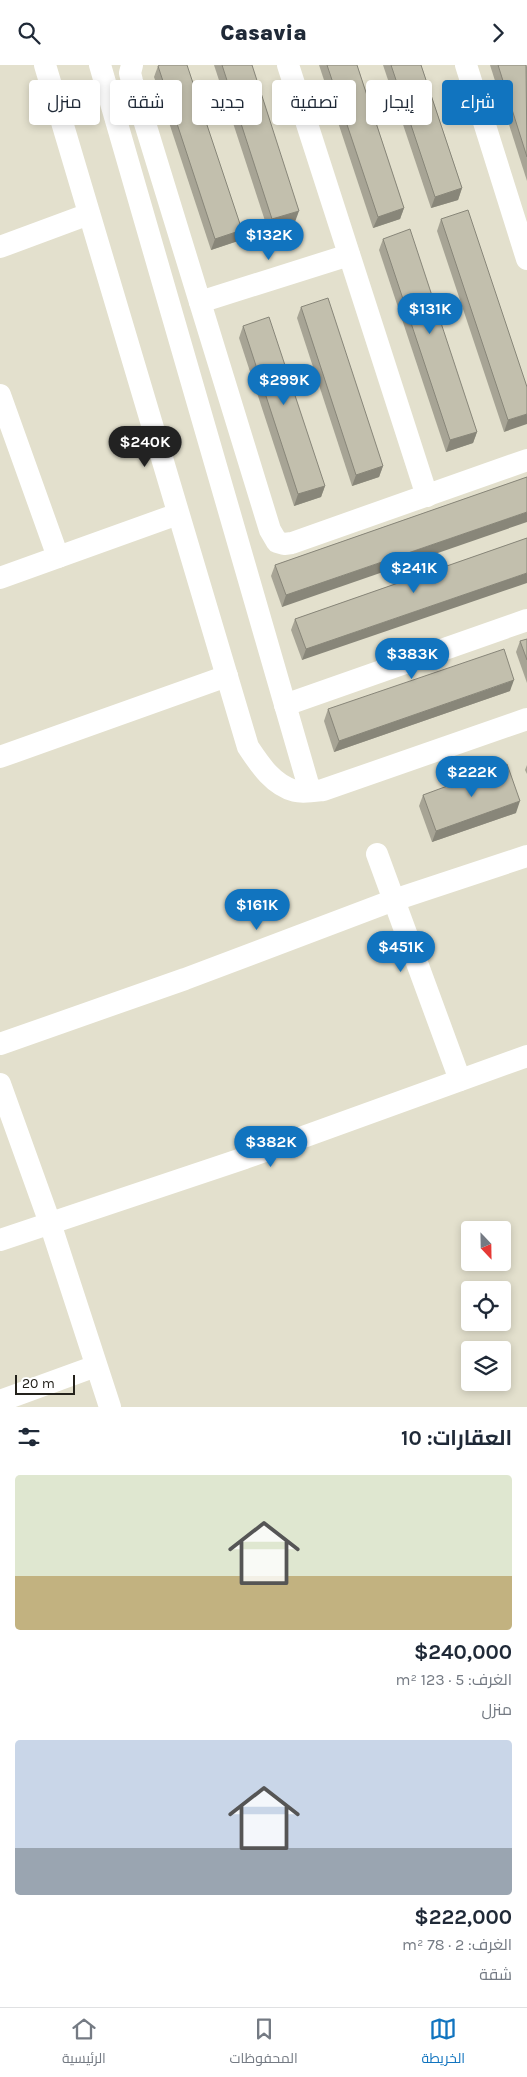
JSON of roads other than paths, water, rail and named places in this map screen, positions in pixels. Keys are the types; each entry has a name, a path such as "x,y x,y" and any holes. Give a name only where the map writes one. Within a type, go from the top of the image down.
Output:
{"street":[{"path":"45,65 248,747 265,771 276,781 295,791 323,791 527,719"},
{"path":"100,65 310,791"},
{"path":"132,65 130,73 132,81 270,530 277,542 284,544 292,543 527,460"},
{"path":"288,65 426,496"},
{"path":"466,65 527,259"},
{"path":"0,247 90,214"},
{"path":"200,302 349,255"},
{"path":"0,395 58,557"},
{"path":"0,578 178,514"},
{"path":"285,705 527,620"},
{"path":"0,757 227,676"},
{"path":"377,854 460,1080"},
{"path":"0,1044 185,979 394,899 527,856"},
{"path":"0,1240 245,1158 527,1056"},
{"path":"0,1084 50,1223 110,1407"},
{"path":"0,1401 96,1366"}]}
